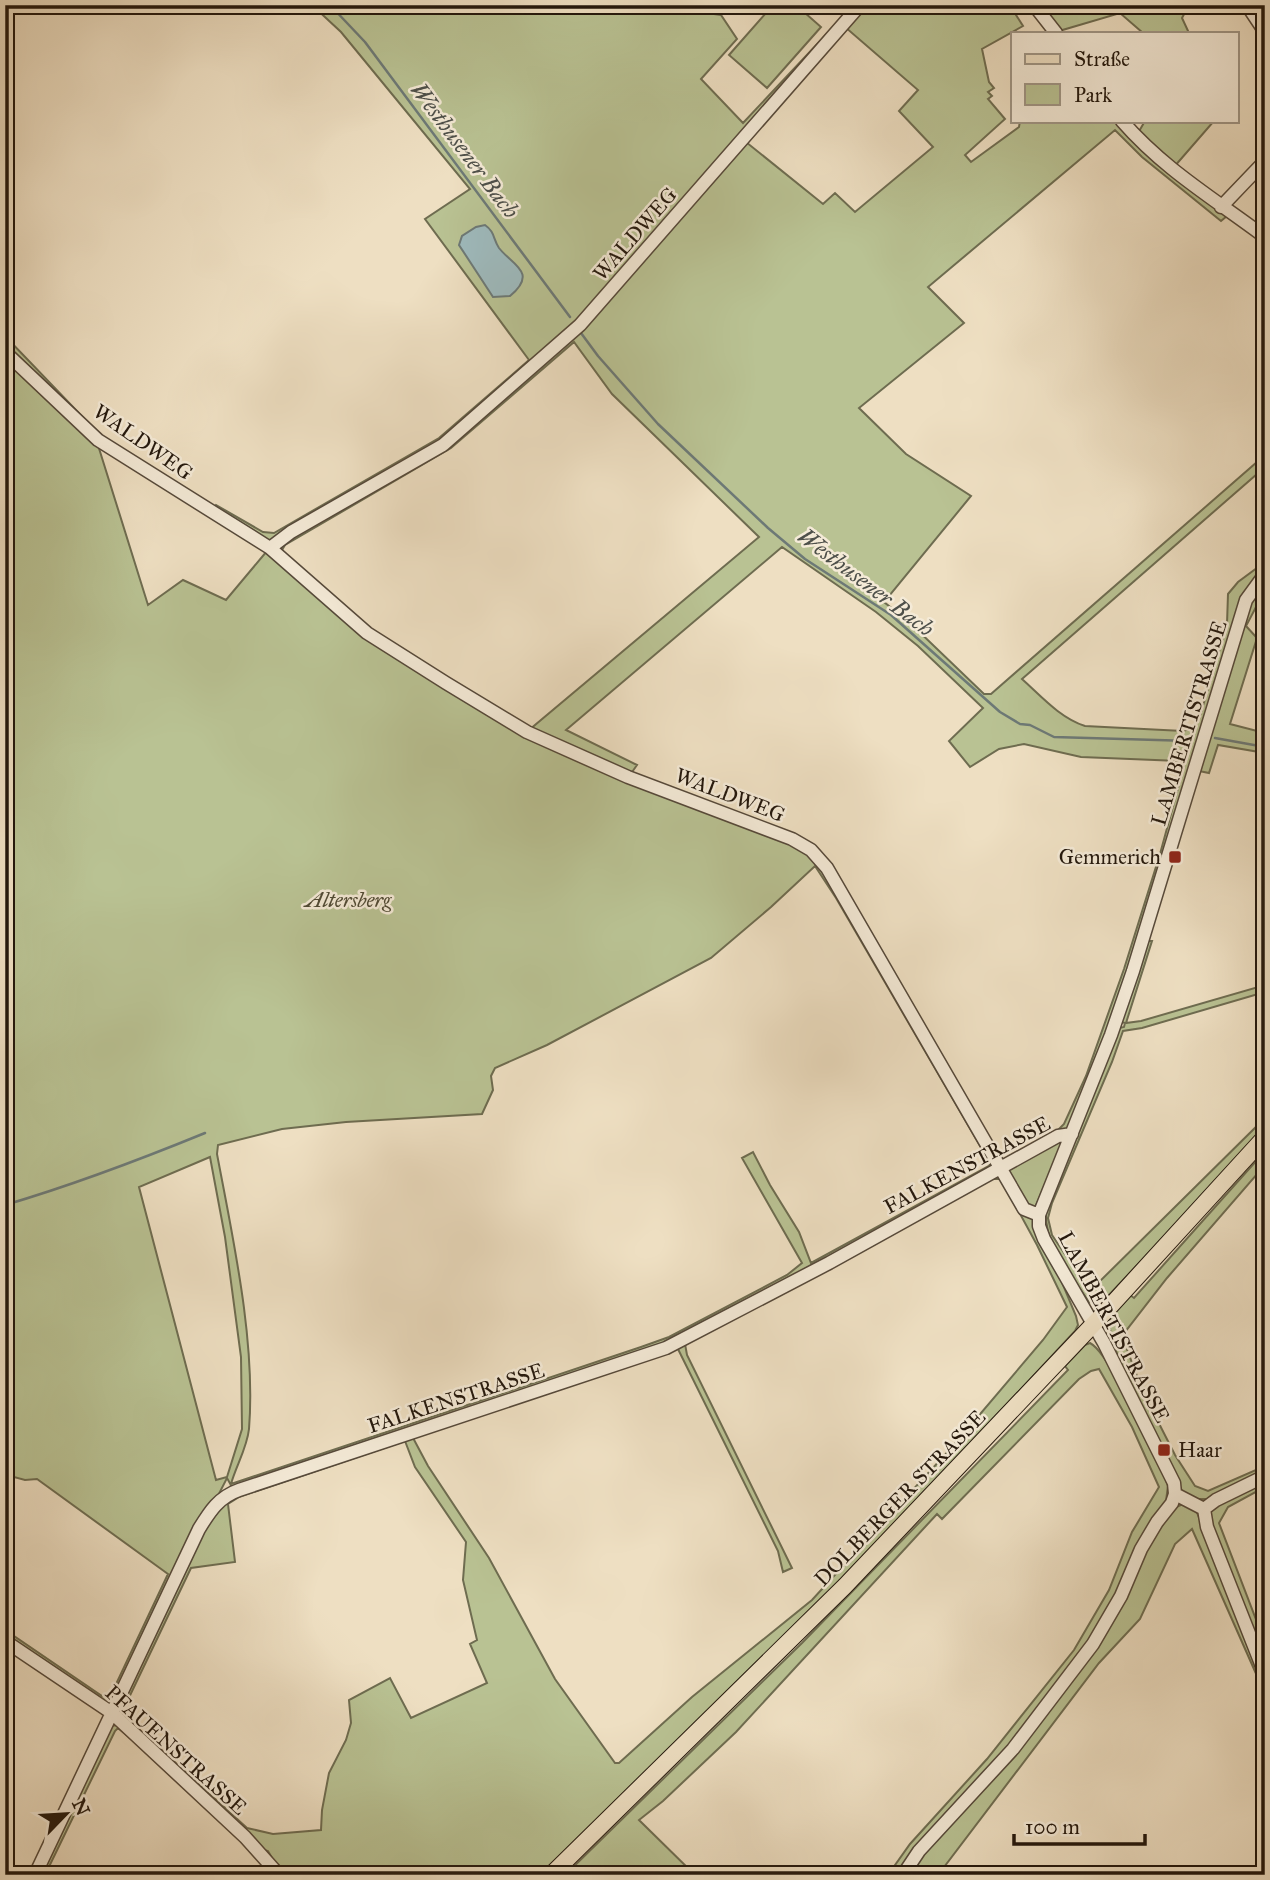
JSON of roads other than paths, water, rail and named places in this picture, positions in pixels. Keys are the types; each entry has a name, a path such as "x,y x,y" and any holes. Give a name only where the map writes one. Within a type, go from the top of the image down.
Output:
{"main road":[{"name":"DOLBERGER STRASSE","path":"551,1875 845,1586 1094,1324 1265,1136"}],"street":[{"name":"WALDWEG","path":"270,548 443,444 580,325 860,5"},
{"path":"1034,5 1055,32"},
{"path":"1247,5 1265,32"},
{"path":"1123,122 1171,170 1265,237"},
{"path":"1221,207 1265,161"},
{"name":"WALDWEG","path":"5,352 98,440 270,548 367,633 527,732 628,777 792,839 811,850 827,868 1024,1209 1039,1215"},
{"name":"LAMBERTISTRASSE","path":"1175,1494 1174,1483 1094,1324 1044,1239 1039,1215 1111,1035 1133,971 1246,600 1265,575"},
{"name":"FALKENSTRASSE","path":"35,1875 199,1529 208,1513 223,1497 239,1489 666,1348 828,1263 1058,1136 1072,1134"},
{"path":"1204,1509 1216,1500 1265,1476"},
{"path":"903,1875 919,1851 1013,1749 1093,1644 1121,1596 1141,1549 1172,1503 1175,1494 1204,1509"},
{"path":"1204,1509 1207,1527 1265,1674"},
{"name":"PFAUENSTRASSE","path":"5,1641 112,1713 245,1837 279,1875"}],"water":[{"path":"485,225 499,248 522,274 522,281 510,296 493,297 459,245 462,236"}],"waterway":[{"name":"Westhusener Bach","path":"330,5 365,42 570,317"},
{"name":"Westhusener Bach","path":"581,333 658,424 768,528 805,559 891,615 1000,712 1020,724 1030,725 1054,737 1191,741"},
{"name":"Westhusener Bach","path":"1215,738 1265,747"},
{"path":"5,1205 106,1172 205,1133"}],"place":[{"name":"Gemmerich","path":"1175,857"},
{"name":"Haar","path":"1164,1450"}],"park label":[{"name":"Altersberg","path":"348,900"}]}
